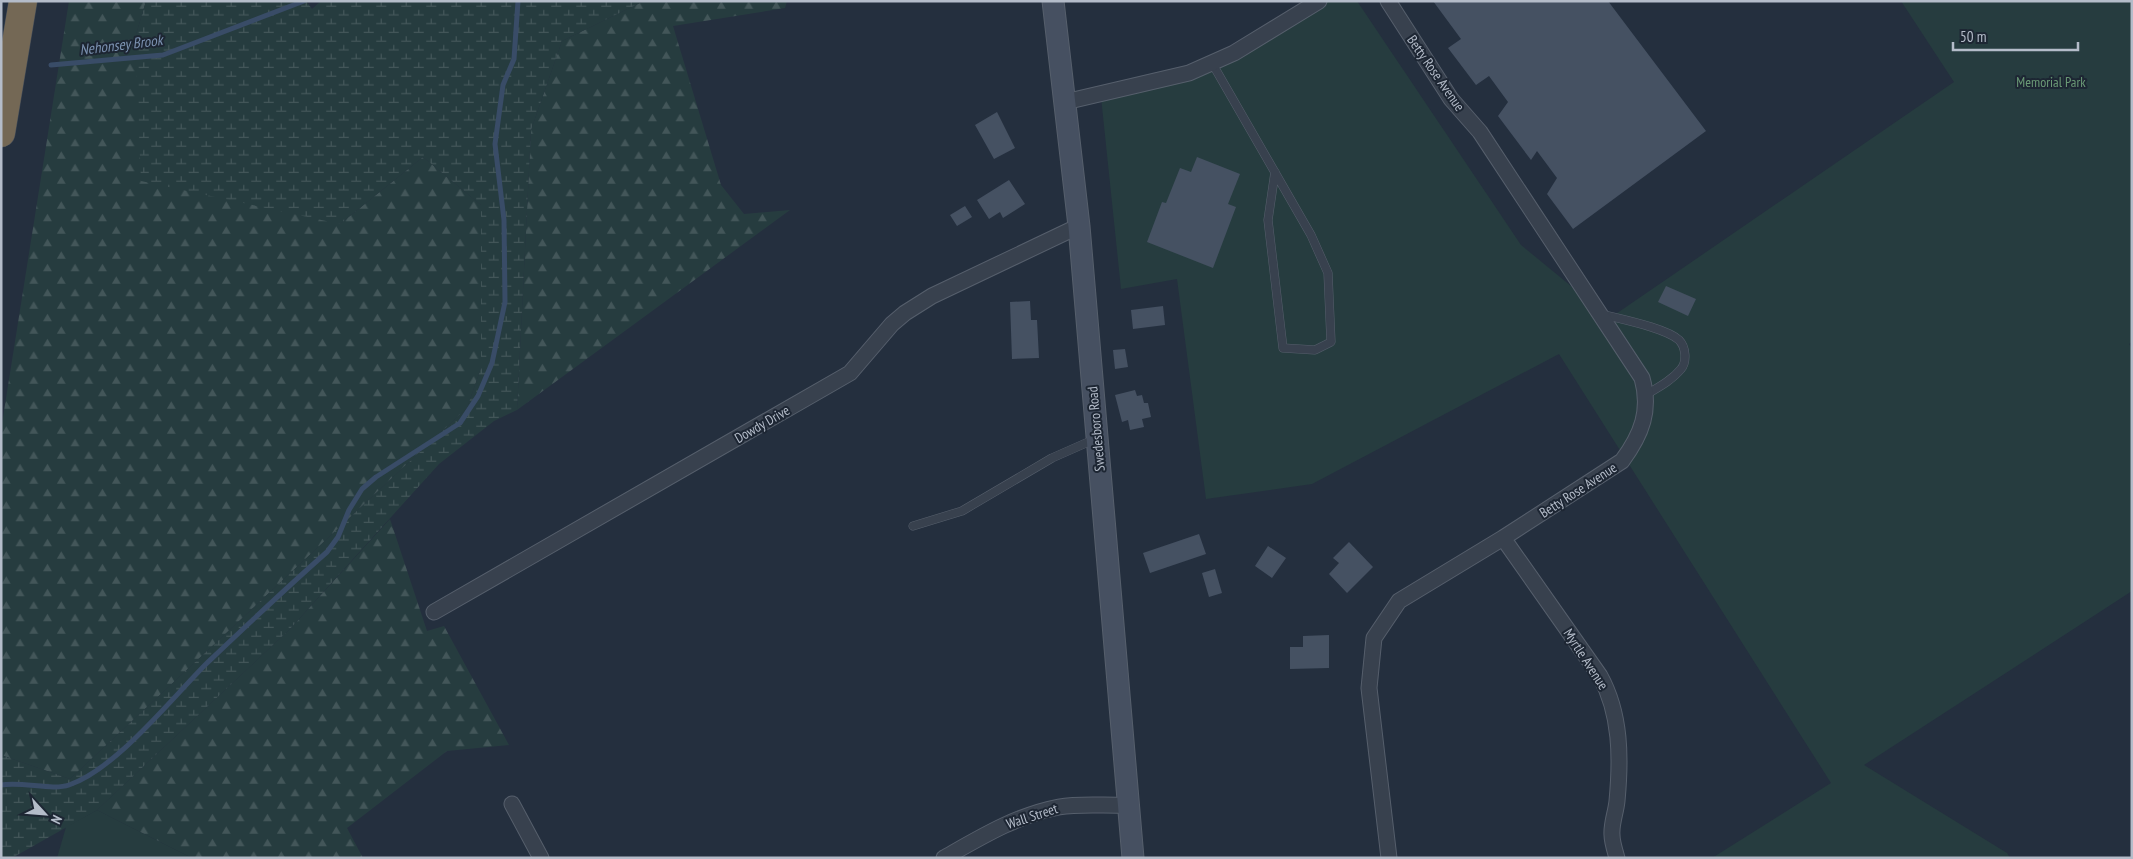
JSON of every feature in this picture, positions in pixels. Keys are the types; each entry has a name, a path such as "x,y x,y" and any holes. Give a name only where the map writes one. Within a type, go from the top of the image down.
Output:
{"highway":[{"path":"1,133 23,1"}],"main road":[{"name":"Swedesboro Road","path":"1053,1 1079,226 1133,858"}],"street":[{"path":"1065,102 1189,73 1234,53 1319,1"},
{"name":"Betty Rose Avenue","path":"1388,1 1450,99 1480,132 1600,313 1642,378 1647,394 1644,420 1632,448 1622,461 1503,538 1398,601 1374,638 1369,688 1389,858"},
{"name":"Dowdy Drive","path":"434,612 850,373 892,324 918,304 1079,226"},
{"name":"Myrtle Avenue","path":"1503,538 1600,676 1608,691 1618,738 1617,803 1612,835 1617,858"},
{"path":"512,804 541,858"},
{"name":"Wall Street","path":"944,858 1000,827 1028,815 1061,806 1128,805"}],"lane":[{"path":"1212,63 1275,172 1311,235 1328,273 1331,342 1316,350 1283,348 1268,220 1275,172"},
{"path":"1600,313 1658,330 1680,340 1686,352 1683,367 1669,380 1647,394"},
{"path":"913,526 962,512 1052,458 1097,438"}],"green space":[{"path":"69,1 146,1 135,38 340,224 423,157 481,205 481,368 467,408 70,779 1,755 1,430"},
{"path":"146,1 306,1 312,9 321,1 644,1 562,41 531,130 517,410 494,421 439,464 289,630 97,810 12,858 1,858 1,755 70,779 467,408 481,368 481,205 423,157 340,224 141,181 135,38"},
{"path":"644,1 787,1 785,8 673,26 721,185 744,214 790,210 517,410 531,130 562,41"},
{"name":"Memorial Park","path":"1326,1 1357,1 1521,245 1610,318 1954,82 1901,1 2132,1 2132,342 2129,344 2132,348 2132,591 1864,765 2007,853 2010,858 1712,858 1831,783 1559,354 1312,484 1206,499 1177,279 1121,289 1101,97 1211,69"},
{"path":"390,519 427,631 444,626 509,745 447,751 347,828 363,858 192,858 97,810 289,630"},
{"path":"97,810 192,858 57,858 66,827"}],"building":[{"path":"1433,1 1608,1 1706,131 1573,229 1547,194 1557,178 1537,151 1531,160 1498,116 1508,102 1489,76 1476,85 1448,48 1461,39"},
{"path":"997,112 1015,148 994,159 975,125"},
{"path":"1197,157 1240,174 1228,204 1236,207 1213,268 1147,242 1162,202 1166,203 1180,168 1191,172"},
{"path":"1009,180 1025,204 1003,218 1000,212 989,219 977,200"},
{"path":"965,206 972,217 957,226 950,215"},
{"path":"1666,286 1696,299 1688,316 1658,302"},
{"path":"1030,301 1031,320 1037,320 1039,358 1012,359 1010,302"},
{"path":"1163,306 1165,325 1133,329 1131,310"},
{"path":"1125,349 1128,367 1115,369 1113,350"},
{"path":"1135,390 1137,396 1142,395 1144,403 1148,403 1151,417 1142,419 1144,427 1130,430 1128,420 1122,422 1115,395"},
{"path":"1199,534 1206,554 1150,573 1143,553"},
{"path":"1349,542 1373,567 1347,593 1329,574 1339,563 1333,558"},
{"path":"1268,546 1286,558 1272,578 1255,566"},
{"path":"1215,569 1222,593 1209,597 1202,573"},
{"path":"1329,635 1329,668 1290,669 1290,647 1303,647 1303,636"}],"waterway":[{"name":"Nehonsey Brook","path":"51,65 163,55 304,1"},
{"path":"1,785 18,784 46,787 69,785 87,777 124,749 207,663 327,552 338,537 349,510 362,489 376,477 460,423 478,396 492,363 505,302 504,220 495,144 503,85 514,59 518,1"}]}
